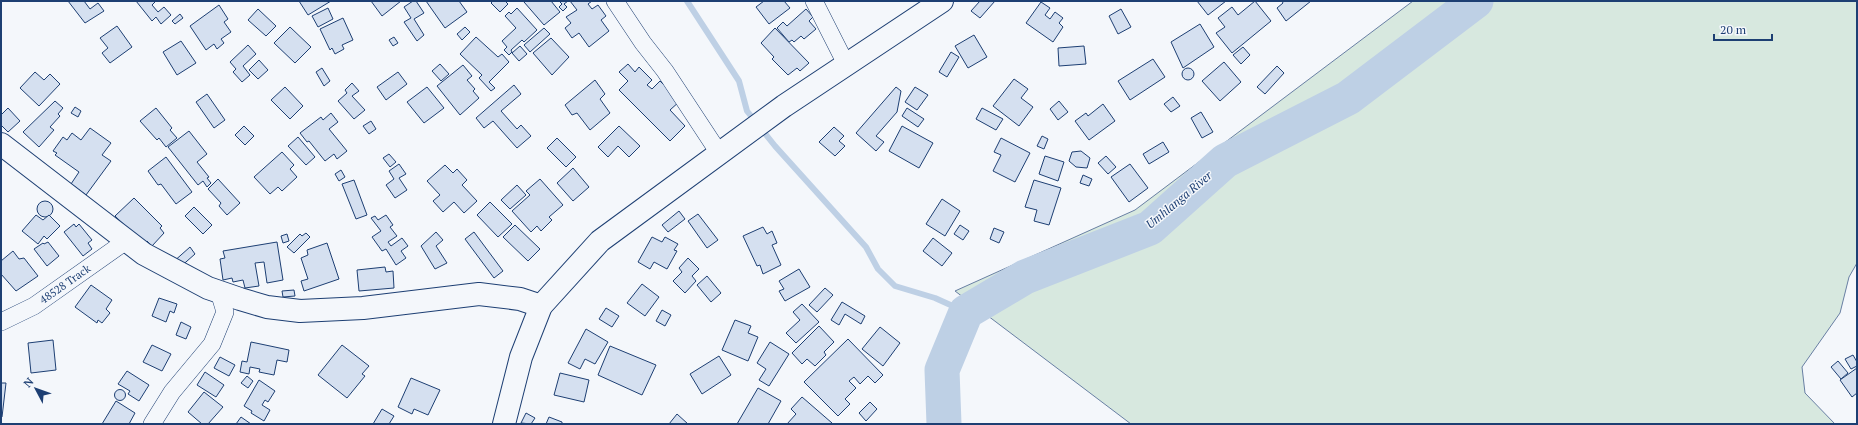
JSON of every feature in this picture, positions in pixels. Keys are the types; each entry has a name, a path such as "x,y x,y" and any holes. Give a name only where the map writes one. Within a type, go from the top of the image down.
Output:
{"street":[{"path":"615,1 643,43 726,148"},
{"path":"814,1 847,66"},
{"path":"504,424 521,357 540,306 600,241 784,106 847,66 942,1"},
{"path":"1,144 144,254 208,288 267,307 300,311 363,308 479,294 520,299 540,306"},
{"name":"48528 Track","path":"1,322 34,306 126,241"},
{"path":"152,424 172,392 212,344 225,312 219,292"}],"shaded area":[{"path":"1413,1 1857,1 1857,263 1849,277 1840,313 1802,367 1805,393 1835,424 1131,424 955,291 1135,210"}],"building":[{"path":"68,1 84,1 90,9 98,3 104,11 85,23"},
{"path":"136,1 156,1 152,5 158,12 164,7 171,15 161,24 156,17 152,21"},
{"path":"299,1 331,1 308,15"},
{"path":"371,1 401,1 382,16"},
{"path":"413,1 416,1 424,13 414,19 424,35 417,41 404,22 411,18 404,7"},
{"path":"426,1 459,1 467,12 445,28"},
{"path":"493,1 505,1 508,4 500,12 491,3"},
{"path":"551,1 560,12 544,25 524,2"},
{"path":"559,1 568,1 564,4 567,7 563,11 559,7 562,4"},
{"path":"570,1 592,1 588,4 592,9 598,5 606,16 601,20 609,31 589,47 579,33 572,38 565,28 571,23 566,17 577,10"},
{"path":"764,1 784,1 790,8 769,24 756,7"},
{"path":"980,1 995,1 980,18 971,11"},
{"path":"1197,1 1226,1 1208,15"},
{"path":"1255,1 1271,21 1232,53 1216,33 1225,27 1218,18 1232,7 1238,15"},
{"path":"1282,1 1311,1 1286,21 1277,8 1283,3"},
{"path":"1041,2 1050,8 1045,15 1050,19 1055,12 1063,18 1059,23 1063,27 1053,42 1026,23"},
{"path":"219,5 228,19 224,22 231,32 221,39 224,43 217,49 214,44 206,50 190,26"},
{"path":"328,8 333,19 318,27 312,16"},
{"path":"517,8 537,30 524,42 522,40 511,50 512,52 509,55 504,50 507,47 502,41 516,28 505,16 509,12 511,14"},
{"path":"258,9 276,26 266,36 248,20"},
{"path":"806,9 813,17 809,21 816,29 804,39 801,36 794,42 792,40 789,42 777,28 783,22 787,26"},
{"path":"1121,9 1131,27 1118,34 1109,16"},
{"path":"180,14 183,18 175,24 172,21"},
{"path":"343,18 353,40 342,45 344,49 335,54 332,48 330,50 320,29"},
{"path":"1200,24 1214,47 1183,68 1171,42"},
{"path":"117,26 132,47 110,63 102,53 108,48 100,38"},
{"path":"290,27 311,47 295,63 274,43"},
{"path":"465,27 470,32 462,40 457,34"},
{"path":"544,28 550,34 530,52 524,45"},
{"path":"775,28 809,63 800,71 797,68 788,75 772,59 774,57 761,43"},
{"path":"974,35 987,57 968,68 955,46"},
{"path":"394,37 398,43 393,46 389,40"},
{"path":"476,37 498,57 502,54 509,62 489,82 495,88 491,91 479,78 482,75 460,54"},
{"path":"551,38 569,57 552,75 533,53"},
{"path":"181,41 196,63 177,75 163,52"},
{"path":"248,45 256,54 243,66 250,75 242,82 233,72 236,69 230,62"},
{"path":"520,46 527,54 519,61 512,53"},
{"path":"1084,46 1086,64 1059,66 1058,48"},
{"path":"1243,47 1250,55 1241,64 1233,55"},
{"path":"951,52 959,57 947,77 939,72"},
{"path":"1153,59 1165,77 1130,100 1118,81"},
{"path":"259,60 268,70 258,79 249,70"},
{"path":"1224,62 1241,82 1220,101 1202,81"},
{"path":"440,64 449,74 441,81 432,71"},
{"path":"628,64 635,72 639,67 652,80 647,85 652,89 660,81 680,101 670,110 685,126 670,141 619,90 628,81 619,72"},
{"path":"463,65 472,76 467,80 475,89 473,91 479,98 460,115 437,86"},
{"path":"1277,66 1284,73 1265,94 1257,87"},
{"path":"322,68 330,81 324,86 316,72"},
{"path":"1186,68 1190,68 1194,74 1190,80 1186,80 1182,76 1182,72"},
{"path":"35,72 44,80 50,74 60,84 39,106 20,88"},
{"path":"398,72 407,84 386,100 377,87"},
{"path":"1014,79 1028,89 1021,98 1033,107 1019,126 993,106"},
{"path":"595,80 605,94 600,99 610,113 590,130 577,113 572,115 565,105"},
{"path":"352,83 359,91 352,96 365,110 354,119 338,101 347,93 345,90"},
{"path":"514,85 521,94 501,111 517,129 521,125 531,136 517,148 493,121 484,128 476,118"},
{"path":"285,87 303,106 290,119 271,100"},
{"path":"427,87 444,108 424,123 407,102"},
{"path":"896,87 901,91 897,112 876,136 884,142 876,151 856,133"},
{"path":"915,87 928,95 917,110 905,102"},
{"path":"207,94 225,120 214,128 196,102"},
{"path":"1173,97 1180,106 1171,112 1164,104"},
{"path":"55,101 63,108 58,114 60,116 50,127 54,130 39,147 23,132"},
{"path":"1059,101 1068,112 1058,120 1050,109"},
{"path":"1103,104 1115,121 1089,140 1075,121 1086,113 1088,116"},
{"path":"75,107 81,111 78,117 71,113"},
{"path":"8,108 20,121 8,132 1,125 1,115"},
{"path":"156,108 172,128 170,130 177,138 166,147 159,138 157,140 140,121"},
{"path":"907,108 924,119 918,127 902,116"},
{"path":"982,108 1003,119 996,130 976,119"},
{"path":"1201,112 1213,132 1202,138 1191,118"},
{"path":"331,113 338,122 329,129 347,151 337,159 334,154 325,161 309,141 307,142 300,133 321,117 323,120"},
{"path":"371,121 376,129 369,134 363,126"},
{"path":"244,126 254,136 245,145 235,135"},
{"path":"619,126 640,146 629,157 618,146 608,157 598,147"},
{"path":"902,126 933,143 919,168 889,151"},
{"path":"834,127 844,136 839,141 845,146 835,156 819,142"},
{"path":"90,128 111,143 102,155 111,161 86,195 71,184 79,172 55,155 57,153 53,151 63,137 67,140 72,133 81,140"},
{"path":"189,131 207,154 197,162 209,177 207,178 211,183 207,187 203,181 198,185 168,147"},
{"path":"1042,136 1048,139 1044,149 1037,146"},
{"path":"298,137 315,157 306,165 288,146"},
{"path":"557,138 576,157 566,167 547,148"},
{"path":"1001,138 1030,153 1015,182 993,171 1001,155 994,152"},
{"path":"1163,142 1169,152 1149,164 1143,154"},
{"path":"1081,151 1090,158 1087,168 1076,167 1069,161 1072,152"},
{"path":"282,152 294,165 290,169 297,177 282,191 278,187 270,194 254,177"},
{"path":"389,154 396,162 390,167 383,158"},
{"path":"1045,156 1064,162 1058,181 1039,174"},
{"path":"1106,156 1116,167 1108,174 1098,163"},
{"path":"166,157 192,192 176,204 161,184 158,185 148,171"},
{"path":"399,164 406,174 399,178 407,190 395,198 386,185 394,179 389,171"},
{"path":"1130,164 1148,188 1129,202 1111,177"},
{"path":"445,165 453,173 457,169 467,180 462,185 477,201 464,213 454,202 443,212 433,201 440,195 427,181"},
{"path":"573,168 589,187 573,201 557,183"},
{"path":"341,170 345,177 339,181 335,174"},
{"path":"1083,175 1092,179 1089,186 1080,183"},
{"path":"218,179 240,203 227,215 219,206 221,203 208,189"},
{"path":"540,179 563,205 549,217 552,220 541,231 537,226 531,232 512,211 530,195 526,191"},
{"path":"354,180 367,215 356,219 342,184"},
{"path":"1034,180 1061,188 1049,225 1034,221 1037,210 1025,207"},
{"path":"517,185 526,195 510,209 501,200"},
{"path":"134,198 162,226 160,228 164,233 152,246 147,241 144,244 115,216"},
{"path":"942,199 960,211 945,236 926,224"},
{"path":"45,201 52,206 53,209 48,216 45,217 38,212 37,209 42,202"},
{"path":"490,202 512,224 498,237 477,215"},
{"path":"194,207 212,225 203,234 185,216"},
{"path":"679,211 685,219 668,232 662,225"},
{"path":"698,214 718,240 707,248 688,221"},
{"path":"36,215 43,220 49,215 60,226 47,239 44,236 38,244 22,231"},
{"path":"386,215 393,225 390,227 397,236 388,242 391,246 402,238 408,246 401,251 406,258 396,265 386,249 382,251 372,237 381,231 371,218 375,216 378,220"},
{"path":"74,224 76,227 79,224 92,240 88,243 92,249 83,256 64,232"},
{"path":"515,225 540,249 528,261 503,237"},
{"path":"960,225 969,231 963,240 954,234"},
{"path":"763,227 767,234 772,231 777,243 772,245 781,265 763,274 760,265 757,266 743,236"},
{"path":"994,228 1004,232 999,243 990,239"},
{"path":"436,232 443,240 436,246 447,263 435,269 421,246"},
{"path":"474,232 503,271 494,278 465,239"},
{"path":"306,233 310,237 294,253 287,247 300,234 302,236"},
{"path":"287,234 289,241 283,243 281,236"},
{"path":"652,237 662,242 665,237 678,244 674,250 677,251 667,269 654,262 650,269 638,262"},
{"path":"933,238 952,253 942,266 923,251"},
{"path":"48,242 59,256 47,266 34,249 43,243"},
{"path":"277,242 283,280 267,283 264,262 255,263 259,286 245,288 243,280 233,282 232,278 223,280 220,259 225,258 223,251"},
{"path":"327,243 339,279 304,291 301,281 308,279 301,258 308,255 307,250"},
{"path":"190,247 195,254 178,269 172,263"},
{"path":"13,251 19,259 24,258 38,276 16,291 1,274 1,261"},
{"path":"688,258 699,269 692,276 696,281 685,293 673,281 682,272 679,268"},
{"path":"385,267 386,272 393,271 394,288 359,291 357,270"},
{"path":"799,269 810,287 785,301 779,291 784,289 779,281"},
{"path":"707,276 721,293 711,302 697,285"},
{"path":"642,284 659,297 645,316 627,303"},
{"path":"91,285 112,300 106,309 110,313 102,323 98,320 97,323 75,307"},
{"path":"825,288 833,295 817,312 809,305"},
{"path":"294,290 295,296 283,297 282,291"},
{"path":"159,298 177,304 174,313 170,311 166,322 152,316"},
{"path":"842,302 865,316 861,324 845,314 839,325 831,320"},
{"path":"802,304 819,322 796,343 786,333 800,320 793,312"},
{"path":"606,308 619,316 612,327 599,319"},
{"path":"662,310 671,315 665,326 656,321"},
{"path":"735,320 751,326 748,333 758,337 748,361 722,350"},
{"path":"181,322 191,327 186,339 176,335"},
{"path":"819,326 834,342 824,352 826,355 815,366 807,359 802,364 792,353"},
{"path":"880,327 900,343 883,366 862,349"},
{"path":"586,329 608,342 595,364 585,359 580,369 568,363"},
{"path":"848,339 883,375 875,383 868,376 860,384 854,377 849,381 856,388 845,399 850,404 838,416 804,382"},
{"path":"53,340 56,370 31,373 28,343"},
{"path":"251,342 289,350 287,362 277,360 274,375 259,372 260,369 250,367 249,374 240,372 242,361 247,362"},
{"path":"770,342 789,354 769,386 759,380 766,369 757,363"},
{"path":"152,345 171,354 162,371 143,362"},
{"path":"342,345 369,366 362,374 365,376 347,398 318,375"},
{"path":"610,346 656,365 642,395 598,375"},
{"path":"1853,355 1857,362 1857,366 1851,369 1845,359"},
{"path":"719,356 731,375 702,394 690,374"},
{"path":"220,357 235,365 229,376 214,368"},
{"path":"1838,361 1848,373 1841,379 1831,367"},
{"path":"1857,368 1857,393 1852,397 1840,380"},
{"path":"127,371 149,385 139,401 128,394 130,391 118,384"},
{"path":"205,372 224,385 216,397 197,385"},
{"path":"560,373 589,380 584,402 554,395"},
{"path":"247,376 253,381 248,388 241,383"},
{"path":"411,378 440,390 428,415 414,409 412,414 398,407"},
{"path":"259,380 275,391 268,402 265,400 262,405 270,410 264,421 251,413 252,411 244,406"},
{"path":"1,383 6,383 2,417 1,417"},
{"path":"758,388 781,401 768,424 737,424"},
{"path":"118,390 122,390 124,391 124,399 118,400 115,397 115,393"},
{"path":"204,392 223,407 208,424 202,424 188,412"},
{"path":"802,397 832,423 787,424 796,414 791,409"},
{"path":"116,401 135,413 129,424 102,424"},
{"path":"870,402 877,409 866,421 859,413"},
{"path":"382,409 394,416 389,424 373,424"},
{"path":"526,413 535,418 531,424 521,423"},
{"path":"677,414 688,424 669,424"},
{"path":"241,417 251,424 236,424"},
{"path":"549,417 562,422 562,424 546,424"}],"waterway":[{"path":"687,1 739,81 747,111 775,146 866,247 878,269 895,286 935,298 966,312"},
{"name":"Umhlanga River","path":"944,424 942,370 966,312 1025,277 1150,228 1225,161 1348,98 1476,1"}]}
